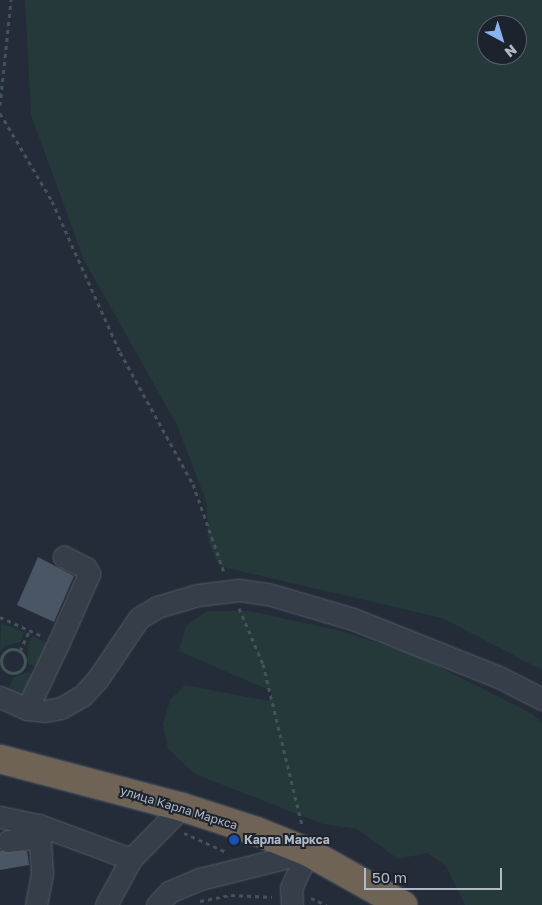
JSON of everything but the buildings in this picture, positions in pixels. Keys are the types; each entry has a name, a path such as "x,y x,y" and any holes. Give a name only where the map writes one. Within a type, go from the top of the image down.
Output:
{"highway":[{"name":"улица Карла Маркса","path":"0,759 182,807 308,852 403,905"}],"street":[{"path":"27,709 89,574 86,568 64,558"},
{"path":"0,697 27,709 45,711 61,708 82,696 97,680 139,618 157,607 198,595 232,590 268,594 352,619 499,677 542,699"},
{"path":"106,905 131,859 182,807"},
{"path":"0,817 131,859"},
{"path":"8,841 39,831"},
{"path":"36,905 42,874 39,831"},
{"path":"157,905 169,892 200,879 308,852"},
{"path":"292,905 291,888 308,852"}],"path":[{"path":"0,105 11,0"},
{"path":"0,113 52,201 120,352 193,484 232,590 263,664 308,852"},
{"path":"0,617 58,644"},
{"path":"20,650 30,630"},
{"path":"8,650 20,650 25,661 19,672 7,672 1,658 8,650"},
{"path":"195,902 232,896 262,899"}],"shaded area":[{"path":"25,0 542,0 542,670 442,618 219,566 209,543 206,501 177,425 84,260 31,115"},
{"path":"207,611 249,611 341,631 417,656 531,713 542,723 542,905 465,905 446,866 427,853 398,859 357,829 323,824 195,774 168,749 163,724 170,700 185,685 268,701 273,697 271,691 179,651 186,626"},
{"path":"1,623 24,632 20,642 5,646 0,652"},
{"path":"32,636 53,645 43,670 28,663 28,646"},
{"path":"27,672 39,677 31,689 18,695 7,691 14,677"}],"place":[{"name":"Карла Маркса","path":"234,840"}]}
